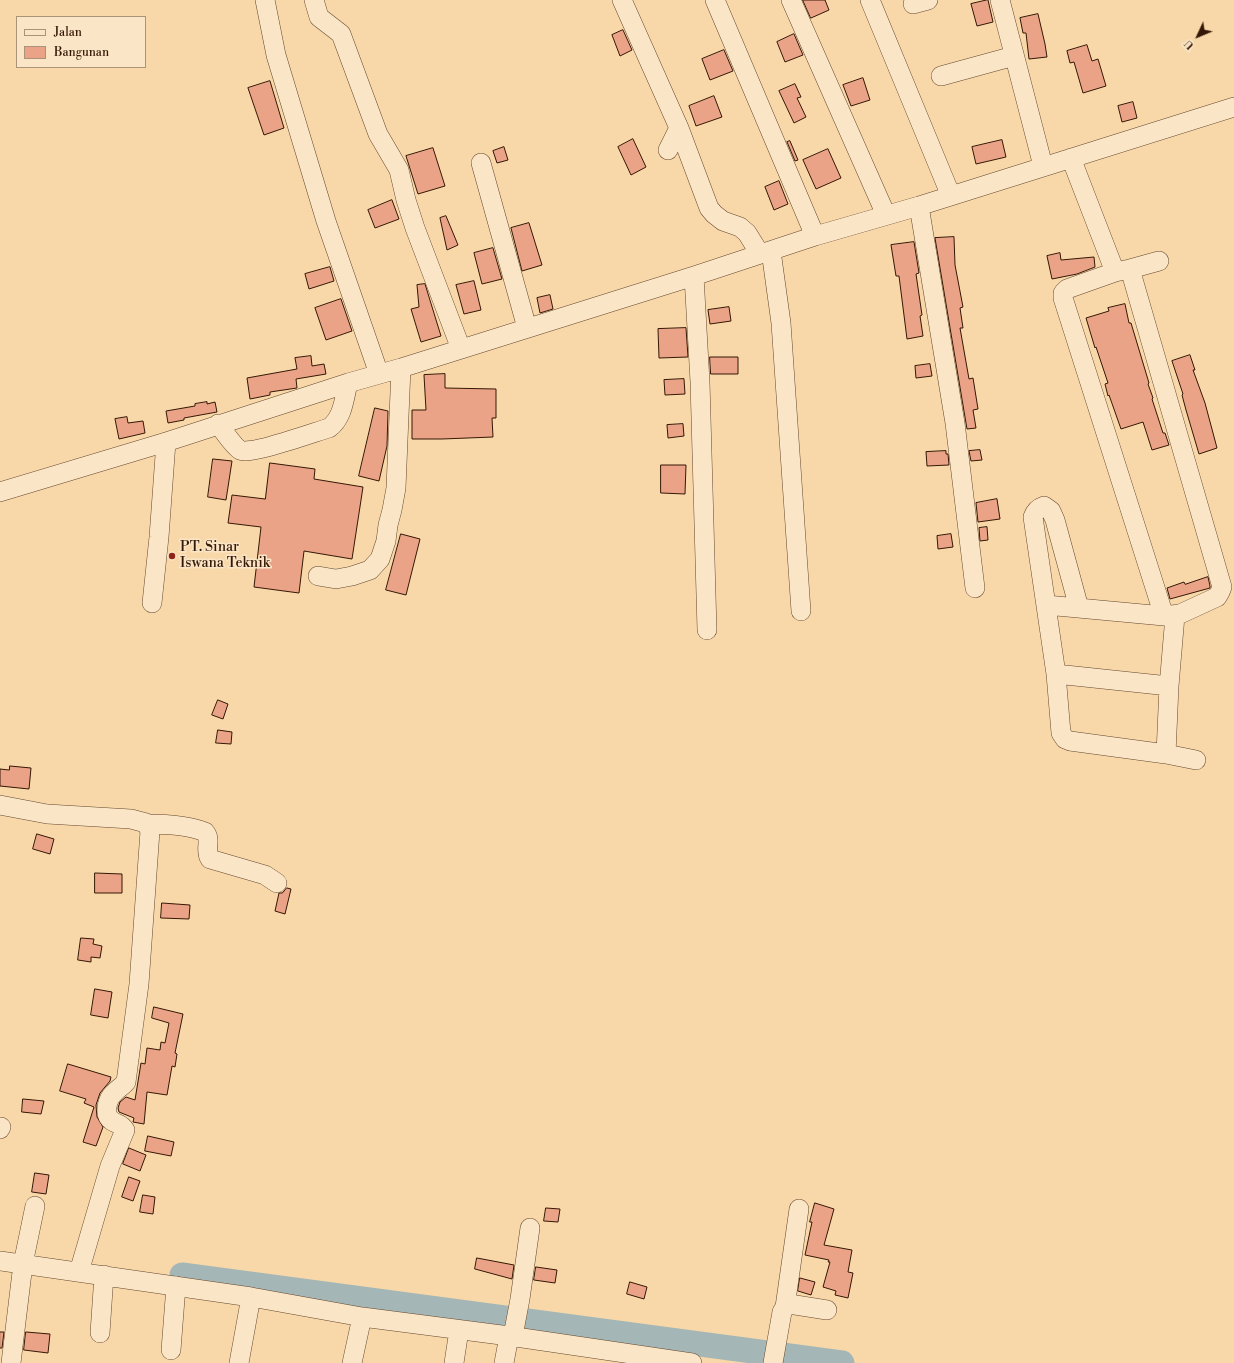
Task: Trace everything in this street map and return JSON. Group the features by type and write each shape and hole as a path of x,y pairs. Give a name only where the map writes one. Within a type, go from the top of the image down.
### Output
{"street":[{"path":"265,0 276,55 326,221 379,374"},
{"path":"314,0 319,17 341,34 378,134 399,170 406,200 415,228 461,349"},
{"path":"622,0 679,128 709,208 723,221 740,227 765,252 781,323 801,611"},
{"path":"715,0 815,236"},
{"path":"791,0 886,215"},
{"path":"870,0 951,196"},
{"path":"1000,0 1043,166"},
{"path":"941,76 1014,56"},
{"path":"0,492 166,442 348,383 401,368 694,276 815,236 920,206 1234,107"},
{"path":"668,150 679,128"},
{"path":"1046,605 1170,616 1217,597 1222,587 1123,270 1071,158"},
{"path":"481,163 527,328"},
{"path":"920,206 955,423 975,588"},
{"path":"1159,260 1123,270 1067,289 1063,298 1170,616 1166,754"},
{"path":"694,276 700,382 707,630"},
{"path":"318,576 336,579 352,576 370,570 380,559 386,541 396,488 401,368"},
{"path":"218,424 239,450 245,452 258,450 329,428 335,424 340,416 348,383"},
{"path":"152,603 159,537 166,442"},
{"path":"1079,608 1055,520 1048,507 1040,507 1035,512 1033,517 1056,674 1061,733 1065,739 1070,741 1166,754 1196,760"},
{"path":"1056,674 1169,686"},
{"path":"0,805 47,814 131,820 147,824 154,823 179,826 204,832 208,838 207,853 210,859 265,875 277,883"},
{"path":"79,1272 110,1166 125,1130 122,1126 107,1116 107,1112 110,1097 126,1082 129,1066 139,984 150,831 147,824"},
{"path":"10,1363 23,1264 35,1206"},
{"path":"774,1357 782,1312 785,1307 800,1209"},
{"path":"505,1359 520,1299 530,1228"},
{"path":"0,1260 251,1297 362,1317 459,1330 512,1335 589,1355 692,1363"},
{"path":"100,1333 104,1275"},
{"path":"171,1350 176,1286"},
{"path":"239,1363 251,1297"},
{"path":"785,1307 789,1304 827,1310"},
{"path":"352,1363 362,1317"},
{"path":"455,1358 459,1330"}],"building":[{"path":"803,0 825,0 829,10 811,18"},
{"path":"988,0 993,22 977,26 971,4"},
{"path":"1038,14 1047,57 1029,59 1026,33 1023,33 1020,18"},
{"path":"623,30 632,50 620,56 612,35"},
{"path":"794,34 803,55 785,62 777,42"},
{"path":"1087,45 1092,61 1098,59 1106,86 1083,93 1074,62 1070,63 1067,51"},
{"path":"724,50 733,71 710,80 702,59"},
{"path":"863,78 870,100 851,106 843,85"},
{"path":"270,81 284,128 264,135 248,88"},
{"path":"795,84 801,97 797,98 806,117 794,123 779,91"},
{"path":"714,96 722,117 696,126 689,106"},
{"path":"1133,102 1137,118 1122,122 1118,106"},
{"path":"633,139 646,167 631,175 618,147"},
{"path":"1002,140 1006,157 976,164 972,147"},
{"path":"790,141 798,160 795,161 787,142"},
{"path":"504,147 508,160 497,163 493,151"},
{"path":"433,148 445,186 418,194 406,156"},
{"path":"828,149 841,178 816,189 803,160"},
{"path":"779,181 788,204 774,210 765,187"},
{"path":"392,200 399,219 375,228 368,210"},
{"path":"446,216 458,245 447,250 440,218"},
{"path":"529,223 542,265 522,271 511,228"},
{"path":"954,237 955,265 963,307 960,308 963,328 960,328 969,379 973,378 978,409 973,410 976,428 967,429 935,238"},
{"path":"914,242 919,273 916,274 922,315 920,316 923,336 907,339 899,276 896,276 891,245"},
{"path":"493,248 502,279 482,284 474,253"},
{"path":"1060,253 1061,260 1094,257 1095,267 1077,274 1052,279 1047,256"},
{"path":"330,267 334,281 309,289 305,274"},
{"path":"474,281 481,310 464,314 456,285"},
{"path":"425,284 441,336 421,342 411,309 419,307 417,285"},
{"path":"550,295 553,309 540,313 537,298"},
{"path":"341,299 352,331 326,340 315,308"},
{"path":"1125,304 1129,323 1131,323 1149,383 1152,399 1163,433 1165,433 1169,445 1152,450 1143,422 1121,429 1109,395 1108,396 1105,384 1108,383 1086,318 1109,311 1108,308"},
{"path":"729,307 731,321 710,324 708,310"},
{"path":"686,328 688,357 659,358 658,329"},
{"path":"1190,355 1195,370 1193,370 1205,403 1217,448 1199,454 1182,395 1183,394 1172,361"},
{"path":"311,356 312,366 324,364 326,374 296,379 297,388 270,392 270,395 250,399 247,378 297,369 295,358"},
{"path":"710,357 738,357 738,374 711,374"},
{"path":"930,364 932,376 916,378 915,366"},
{"path":"445,374 445,388 496,389 496,418 492,418 493,437 412,439 412,410 426,410 424,375"},
{"path":"684,379 685,394 665,395 664,380"},
{"path":"207,402 207,404 215,402 217,412 184,418 184,420 168,423 166,411 195,406 195,404"},
{"path":"375,408 388,411 387,446 379,481 359,476"},
{"path":"127,417 128,423 143,421 145,433 119,439 115,419"},
{"path":"683,424 684,436 668,438 667,425"},
{"path":"980,450 982,460 971,461 969,451"},
{"path":"946,451 946,454 948,454 949,465 927,466 926,452"},
{"path":"213,459 232,461 226,500 208,497"},
{"path":"270,463 315,469 314,479 363,487 352,559 304,551 299,593 254,587 261,527 228,523 232,495 265,499"},
{"path":"661,465 686,465 685,494 661,493"},
{"path":"997,499 1000,519 978,522 976,503"},
{"path":"987,527 988,540 980,541 979,528"},
{"path":"401,534 420,539 406,595 386,590"},
{"path":"951,534 953,547 938,549 937,536"},
{"path":"1208,577 1210,588 1170,599 1167,588 1184,582 1185,584"},
{"path":"218,700 228,704 223,719 212,715"},
{"path":"218,730 232,732 231,744 216,743"},
{"path":"10,766 31,768 29,789 0,786 0,769 9,770"},
{"path":"37,834 54,839 50,854 33,849"},
{"path":"95,873 122,874 122,893 95,893"},
{"path":"287,888 291,889 285,914 275,911 279,893 282,893"},
{"path":"162,903 190,905 189,919 161,918"},
{"path":"81,938 94,939 93,944 102,946 100,958 91,957 91,962 78,960"},
{"path":"95,989 112,992 108,1018 91,1015"},
{"path":"154,1007 183,1014 175,1053 177,1054 175,1067 172,1066 167,1095 147,1092 144,1124 133,1122 134,1118 119,1112 118,1108 120,1102 126,1097 135,1100 141,1063 145,1064 147,1048 160,1050 161,1042 165,1043 169,1023 152,1018"},
{"path":"68,1064 111,1077 110,1081 100,1093 96,1105 97,1117 103,1127 96,1146 83,1142 94,1107 84,1103 86,1099 60,1091"},
{"path":"23,1099 44,1101 41,1114 22,1112"},
{"path":"148,1136 174,1142 171,1156 145,1151"},
{"path":"129,1148 146,1155 140,1171 123,1164"},
{"path":"35,1173 49,1175 46,1194 32,1192"},
{"path":"129,1177 140,1181 133,1201 122,1197"},
{"path":"143,1195 155,1197 153,1214 140,1212"},
{"path":"815,1203 834,1209 824,1245 852,1250 848,1272 853,1273 848,1298 835,1295 836,1291 823,1287 830,1262 828,1262 829,1260 805,1255 812,1222 810,1222"},
{"path":"546,1208 560,1209 558,1222 544,1221"},
{"path":"477,1258 514,1265 512,1279 475,1269"},
{"path":"536,1267 557,1270 555,1283 534,1280"},
{"path":"800,1278 815,1282 811,1295 798,1291"},
{"path":"630,1282 647,1287 644,1299 627,1294"},
{"path":"0,1332 4,1332 2,1348 0,1348"},
{"path":"26,1332 50,1334 48,1353 24,1350"}],"waterway":[{"path":"182,1275 842,1363"}],"place":[{"name":"PT. Sinar Iswana Teknik","path":"172,556"}]}
